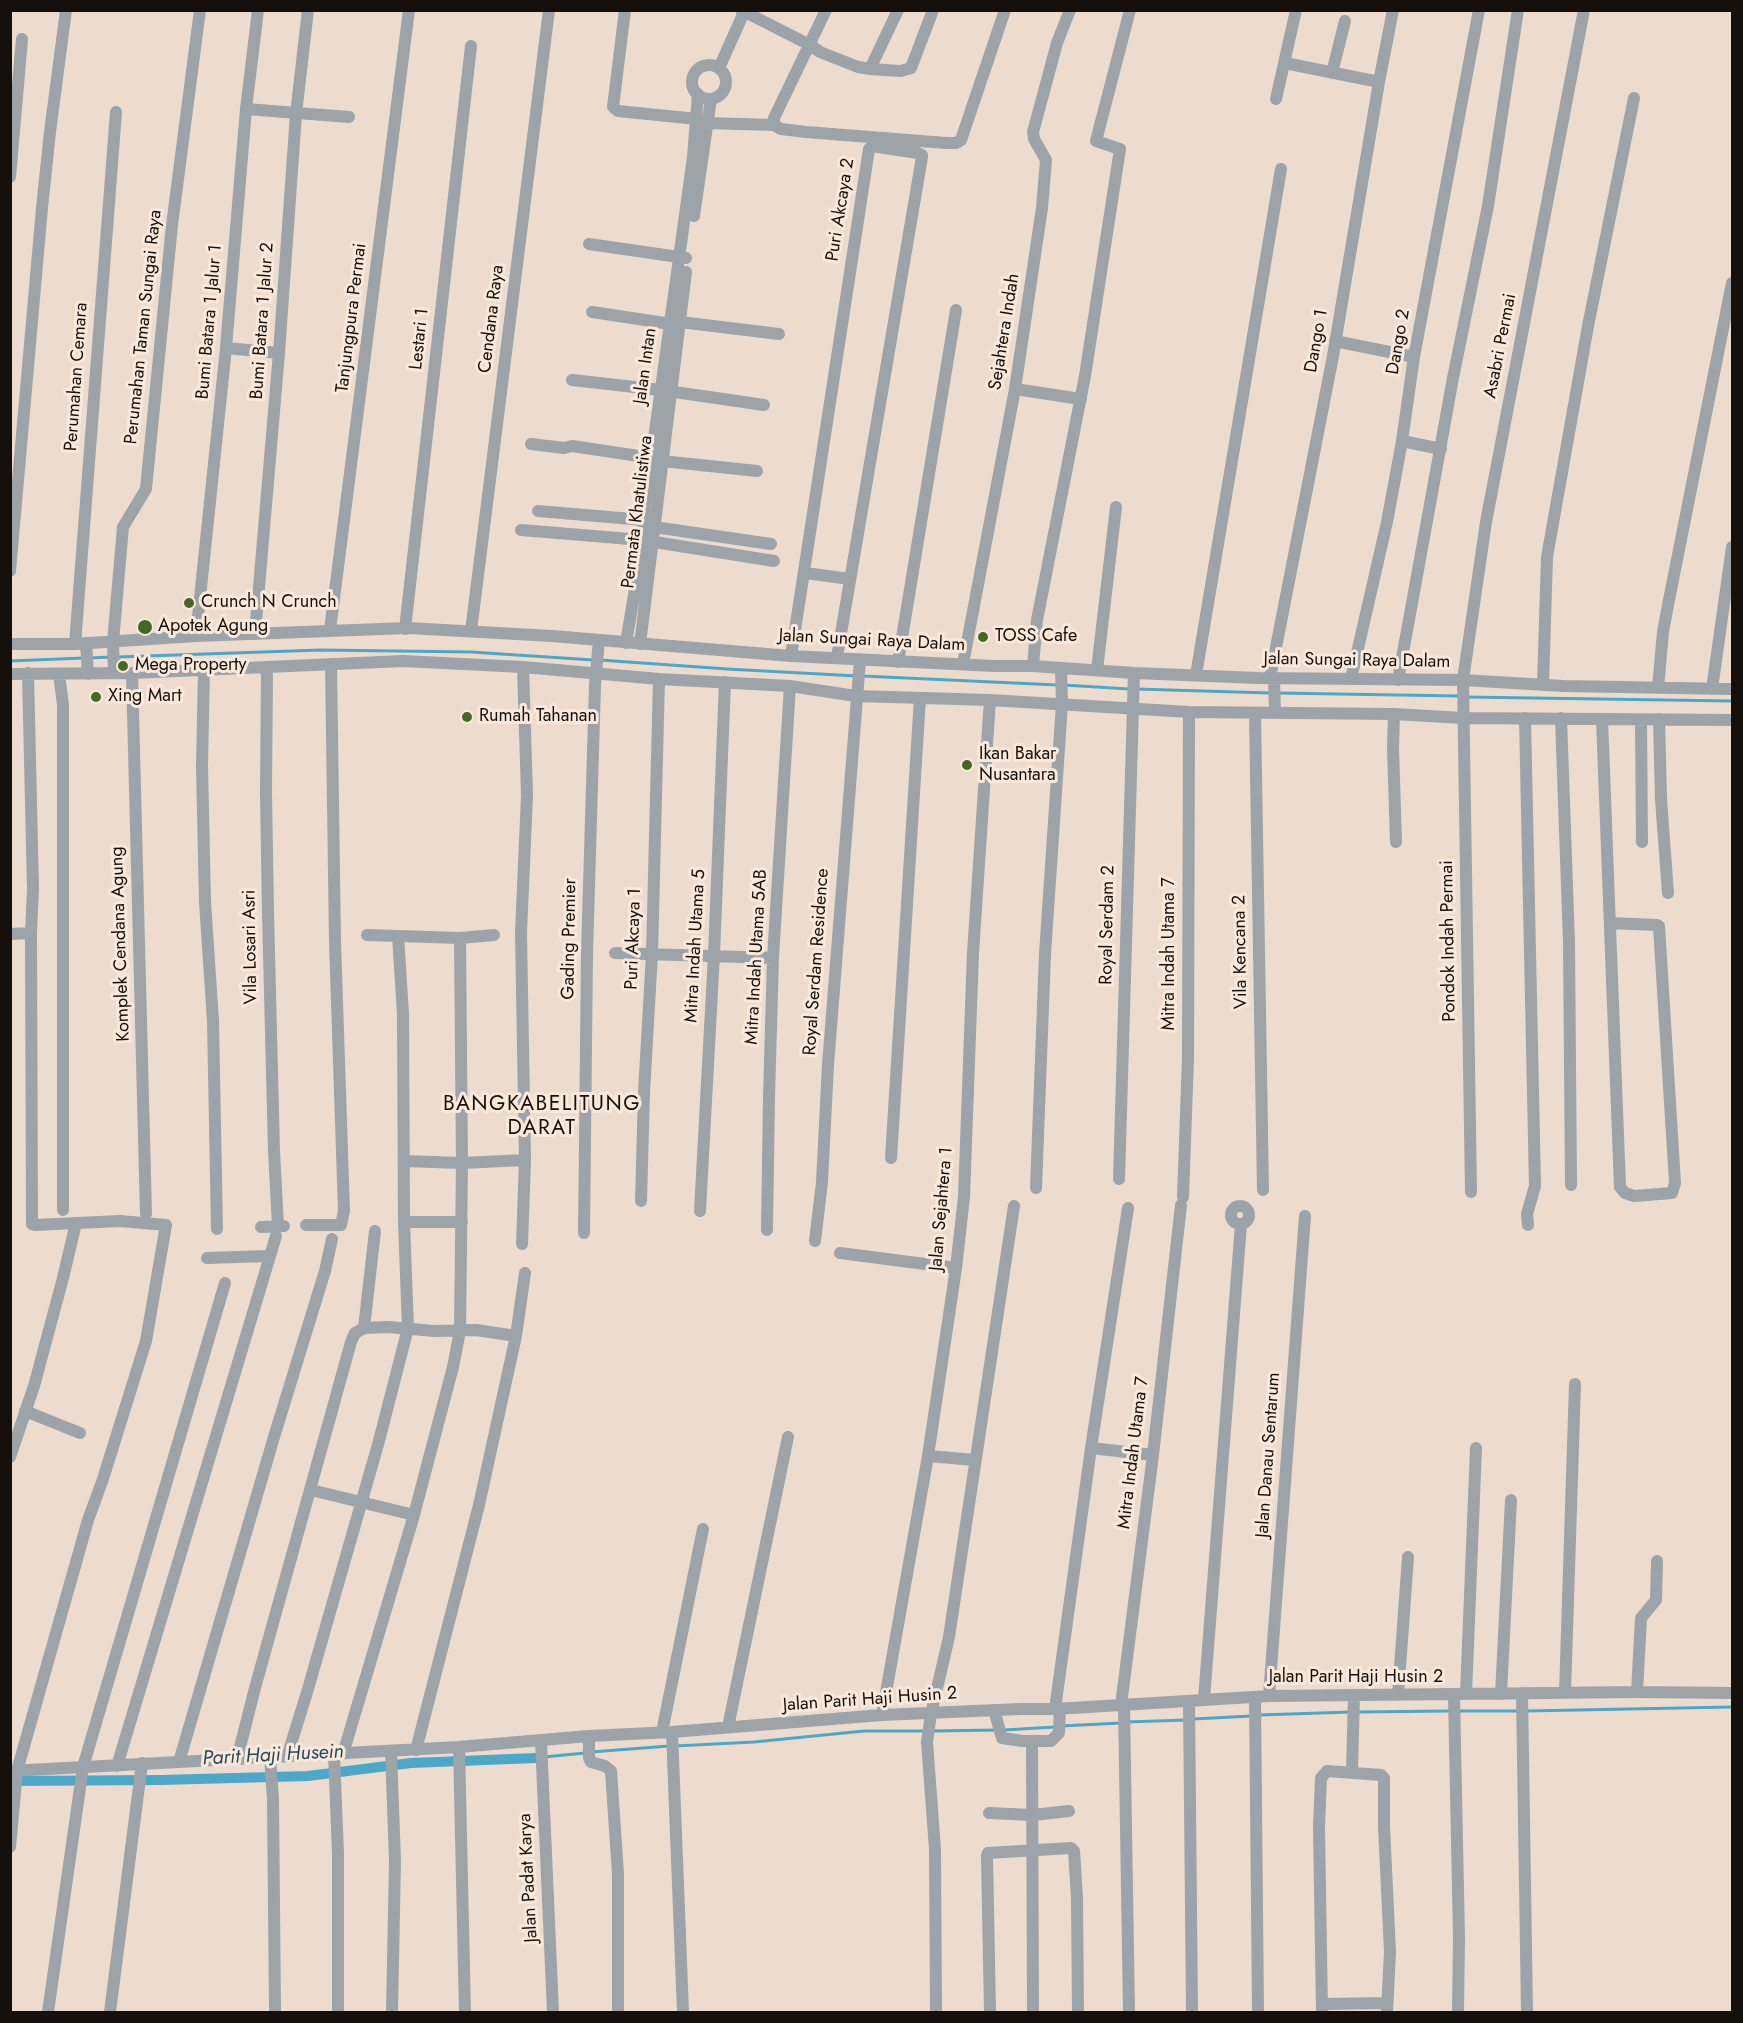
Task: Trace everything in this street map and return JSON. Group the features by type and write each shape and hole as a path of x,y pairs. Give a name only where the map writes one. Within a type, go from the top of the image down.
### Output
{"street":[{"path":"10,571 42,208 66,10"},
{"name":"Perumahan Taman Sungai Raya","path":"114,668 113,644 123,527 146,489 182,136 200,10"},
{"name":"Bumi Batara 1 Jalur 1","path":"196,636 226,348 246,109 258,10"},
{"name":"Bumi Batara 1 Jalur 2","path":"255,634 279,353 296,114 308,10"},
{"name":"Tanjungpura Permai","path":"330,630 409,10"},
{"name":"Cendana Raya","path":"471,631 549,10"},
{"path":"625,10 613,107 618,111 702,121 774,125 781,129 806,132 956,143 961,140 1005,10"},
{"path":"774,125 774,118 826,10"},
{"path":"870,69 898,10"},
{"path":"716,67 742,11 820,52 858,67 901,71 911,68 933,10"},
{"name":"Sejahtera Indah","path":"963,664 1015,389 1042,208 1047,167 1046,160 1032,132 1057,43 1070,10"},
{"path":"1033,666 1037,620 1081,399 1120,148 1096,141 1130,10"},
{"path":"1276,99 1296,10"},
{"name":"Dango 1","path":"1275,708 1273,680 1335,341 1379,82 1394,10"},
{"name":"Dango 2","path":"1351,679 1387,522 1414,357 1479,10"},
{"path":"1398,680 1488,206 1518,10"},
{"name":"Asabri Permai","path":"1463,685 1486,522 1584,10"},
{"path":"1332,73 1345,21"},
{"path":"10,177 22,39"},
{"name":"Lestari 1","path":"405,628 470,50"},
{"path":"1285,63 1379,82"},
{"path":"698,94 711,99 721,94 726,85 725,75 716,67 701,67 694,76 693,87 698,94 702,121"},
{"path":"1543,685 1547,557 1588,326 1634,98"},
{"name":"Permata Khatulistiwa","path":"640,644 647,524 667,391 702,121 711,99"},
{"path":"246,109 349,117"},
{"name":"Perumahan Cemara","path":"87,669 82,645 116,112"},
{"name":"Puri Akcaya 2","path":"791,656 867,159 872,146 922,155 837,657"},
{"path":"1196,675 1281,170"},
{"path":"589,244 683,257"},
{"path":"1658,688 1668,605 1732,283"},
{"path":"898,662 956,310"},
{"path":"592,312 779,334"},
{"path":"1335,341 1414,357"},
{"path":"226,348 279,353"},
{"path":"572,380 764,405"},
{"path":"1015,389 1081,399"},
{"path":"1402,441 1441,449"},
{"path":"531,444 564,448 572,446 757,471"},
{"path":"1097,670 1116,507"},
{"path":"538,511 647,524 771,544"},
{"path":"521,530 647,540 774,561"},
{"path":"626,643 647,540"},
{"path":"1712,689 1732,547"},
{"path":"805,573 850,579"},
{"name":"Jalan Sungai Raya Dalam","path":"10,644 113,644 196,636 405,628 471,631 599,644 626,643 791,656 837,657 860,663 898,662 1033,666 1061,671 1097,670 1133,677 1196,675 1273,680 1398,680 1463,685 1732,689"},
{"name":"Gading Premier","path":"584,1233 587,953 596,672 599,644"},
{"path":"10,674 59,674 87,669 114,668 132,673 393,661 596,672 659,679 790,686 920,698 1189,712 1255,714 1275,708 1394,714 1463,713 1526,718 1732,720"},
{"name":"Royal Serdam Residence","path":"814,1241 822,1182 828,1065 860,663"},
{"path":"306,1225 341,1225 344,1211 335,942 331,664"},
{"name":"Vila Losari Asri","path":"267,667 268,913 274,1151 280,1230"},
{"path":"522,1244 525,1160 521,933 527,795 523,667"},
{"path":"204,669 202,766 205,903 213,1021 217,1229"},
{"path":"1036,1188 1045,954 1062,704 1061,671"},
{"path":"10,1847 15,1777 88,1520 146,1341 166,1226 120,1221 32,1224 31,933 33,889 28,673"},
{"name":"Komplek Cendana Agung","path":"132,673 146,1214"},
{"path":"59,674 63,705 63,1210"},
{"name":"Royal Serdam 2","path":"1119,1179 1133,677"},
{"name":"Puri Akcaya 1","path":"641,1202 644,1092 652,954 659,679"},
{"name":"Mitra Indah Utama 5","path":"700,1211 714,955 725,682"},
{"name":"Pondok Indah Permai","path":"1463,685 1471,1192"},
{"name":"Mitra Indah Utama 5AB","path":"767,1230 773,958 790,686"},
{"path":"891,1158 920,698"},
{"name":"Jalan Sejahtera 1","path":"882,1716 928,1456 956,1268 964,1197 973,953 990,700"},
{"name":"Mitra Indah Utama 7","path":"1129,2013 1123,1714 1182,1201 1188,1058 1189,712"},
{"name":"Vila Kencana 2","path":"1255,714 1263,1190"},
{"path":"1394,714 1396,842"},
{"path":"1526,718 1535,1186 1527,1214 1527,1225"},
{"path":"1561,718 1569,942 1571,1185"},
{"path":"1602,719 1610,923 1622,1190 1634,1196 1672,1193 1675,1183 1660,929 1657,925 1610,923"},
{"path":"1659,719 1661,800 1668,892"},
{"path":"1641,720 1642,842"},
{"path":"10,934 31,933"},
{"path":"367,935 460,938 494,935"},
{"path":"287,1756 379,1442 408,1328 404,1222 403,1014 398,936"},
{"path":"338,2013 335,1775 339,1754 414,1515 453,1367 460,1331 462,1163 460,938"},
{"path":"615,953 773,958"},
{"path":"404,1161 462,1163 525,1160"},
{"path":"936,2013 935,1849 927,1742 949,1637 1014,1206"},
{"path":"994,1710 1002,1738 1051,1742 1059,1733 1058,1713 1091,1448 1128,1208"},
{"name":"Jalan Danau Sentarum","path":"1269,1696 1305,1216"},
{"path":"404,1222 462,1222"},
{"path":"10,1456 63,1278 76,1223"},
{"path":"1204,1699 1241,1224"},
{"path":"117,1766 269,1256 280,1230 261,1227"},
{"path":"364,1328 375,1231"},
{"path":"179,1762 325,1271 332,1239"},
{"path":"840,1253 956,1268"},
{"path":"207,1258 269,1256"},
{"path":"416,1750 479,1505 516,1336 525,1273"},
{"path":"48,2013 81,1777 225,1283"},
{"path":"237,1759 355,1333 364,1328 388,1327 476,1330 516,1336"},
{"path":"1565,1693 1575,1384"},
{"path":"25,1410 80,1433"},
{"path":"728,1727 788,1437"},
{"path":"1091,1448 1153,1455"},
{"path":"1458,2013 1456,1703 1476,1448"},
{"path":"928,1456 975,1460"},
{"path":"311,1490 414,1515"},
{"path":"1501,1694 1511,1500"},
{"path":"683,2013 673,1754 669,1735 703,1529"},
{"path":"1398,1695 1408,1557"},
{"path":"1637,1692 1641,1618 1656,1600 1657,1561"},
{"name":"Jalan Parit Haji Husin 2","path":"15,1777 81,1777 117,1766 141,1774 179,1762 287,1756 339,1754 391,1757 416,1750 541,1746 589,1739 669,1735 728,1727 882,1716 930,1720 994,1710 1123,1714 1190,1710 1204,1699 1269,1696 1354,1698 1398,1695 1456,1703 1501,1694 1522,1705 1565,1693 1732,1693"},
{"path":"1255,1697 1258,2013"},
{"path":"1352,1772 1354,1698"},
{"path":"1522,1705 1527,2013"},
{"path":"1190,1710 1192,2013"},
{"path":"589,1739 591,1762 605,1766 611,1771 618,1874 618,2013"},
{"path":"1032,1741 1033,2013"},
{"name":"Jalan Padat Karya","path":"541,1746 553,2013"},
{"path":"459,1748 465,2013"},
{"path":"270,1757 275,2013"},
{"path":"391,1757 395,1861 392,2013"},
{"path":"1327,1771 1352,1772 1382,1775 1384,1778 1390,1952 1387,2008 1322,2008 1319,1827 1321,1778 1327,1771"},
{"path":"110,2013 141,1774"},
{"path":"988,1813 1033,1815 1069,1811"},
{"path":"990,2013 987,1856 990,1853 1071,1848 1074,1851 1077,1898 1078,2013"}],"waterway":[{"path":"117,657 321,650 471,652 593,660"},
{"path":"90,658 111,657"},
{"path":"10,661 84,658"},
{"path":"600,660 857,676"},
{"path":"863,676 1057,685"},
{"path":"1064,685 1129,689"},
{"path":"1136,689 1270,693"},
{"path":"1277,693 1459,696"},
{"path":"1466,697 1732,701"},
{"path":"1526,1711 1732,1707"},
{"path":"1358,1712 1450,1711"},
{"path":"1457,1711 1519,1711"},
{"path":"1259,1715 1351,1712"},
{"path":"1193,1719 1252,1716"},
{"path":"1127,1722 1186,1720"},
{"path":"1061,1726 1121,1723"},
{"path":"1004,1730 1055,1727"},
{"path":"932,1731 998,1730"},
{"path":"675,1746 754,1742 864,1731 926,1731"},
{"path":"591,1752 669,1746"},
{"path":"544,1757 585,1753"},
{"name":"Parit Haji Husein","path":"10,1781 308,1776 411,1763 536,1758"}],"place":[{"name":"Crunch N Crunch","path":"189,603"},
{"name":"Apotek Agung","path":"145,627"},
{"name":"TOSS Cafe","path":"983,637"},
{"name":"Mega Property","path":"123,666"},
{"name":"Xing Mart","path":"96,697"},
{"name":"Rumah Tahanan","path":"467,717"},
{"name":"Ikan Bakar Nusantara","path":"967,765"}],"district":[{"name":"BANGKABELITUNG DARAT","path":"542,1117"}]}
